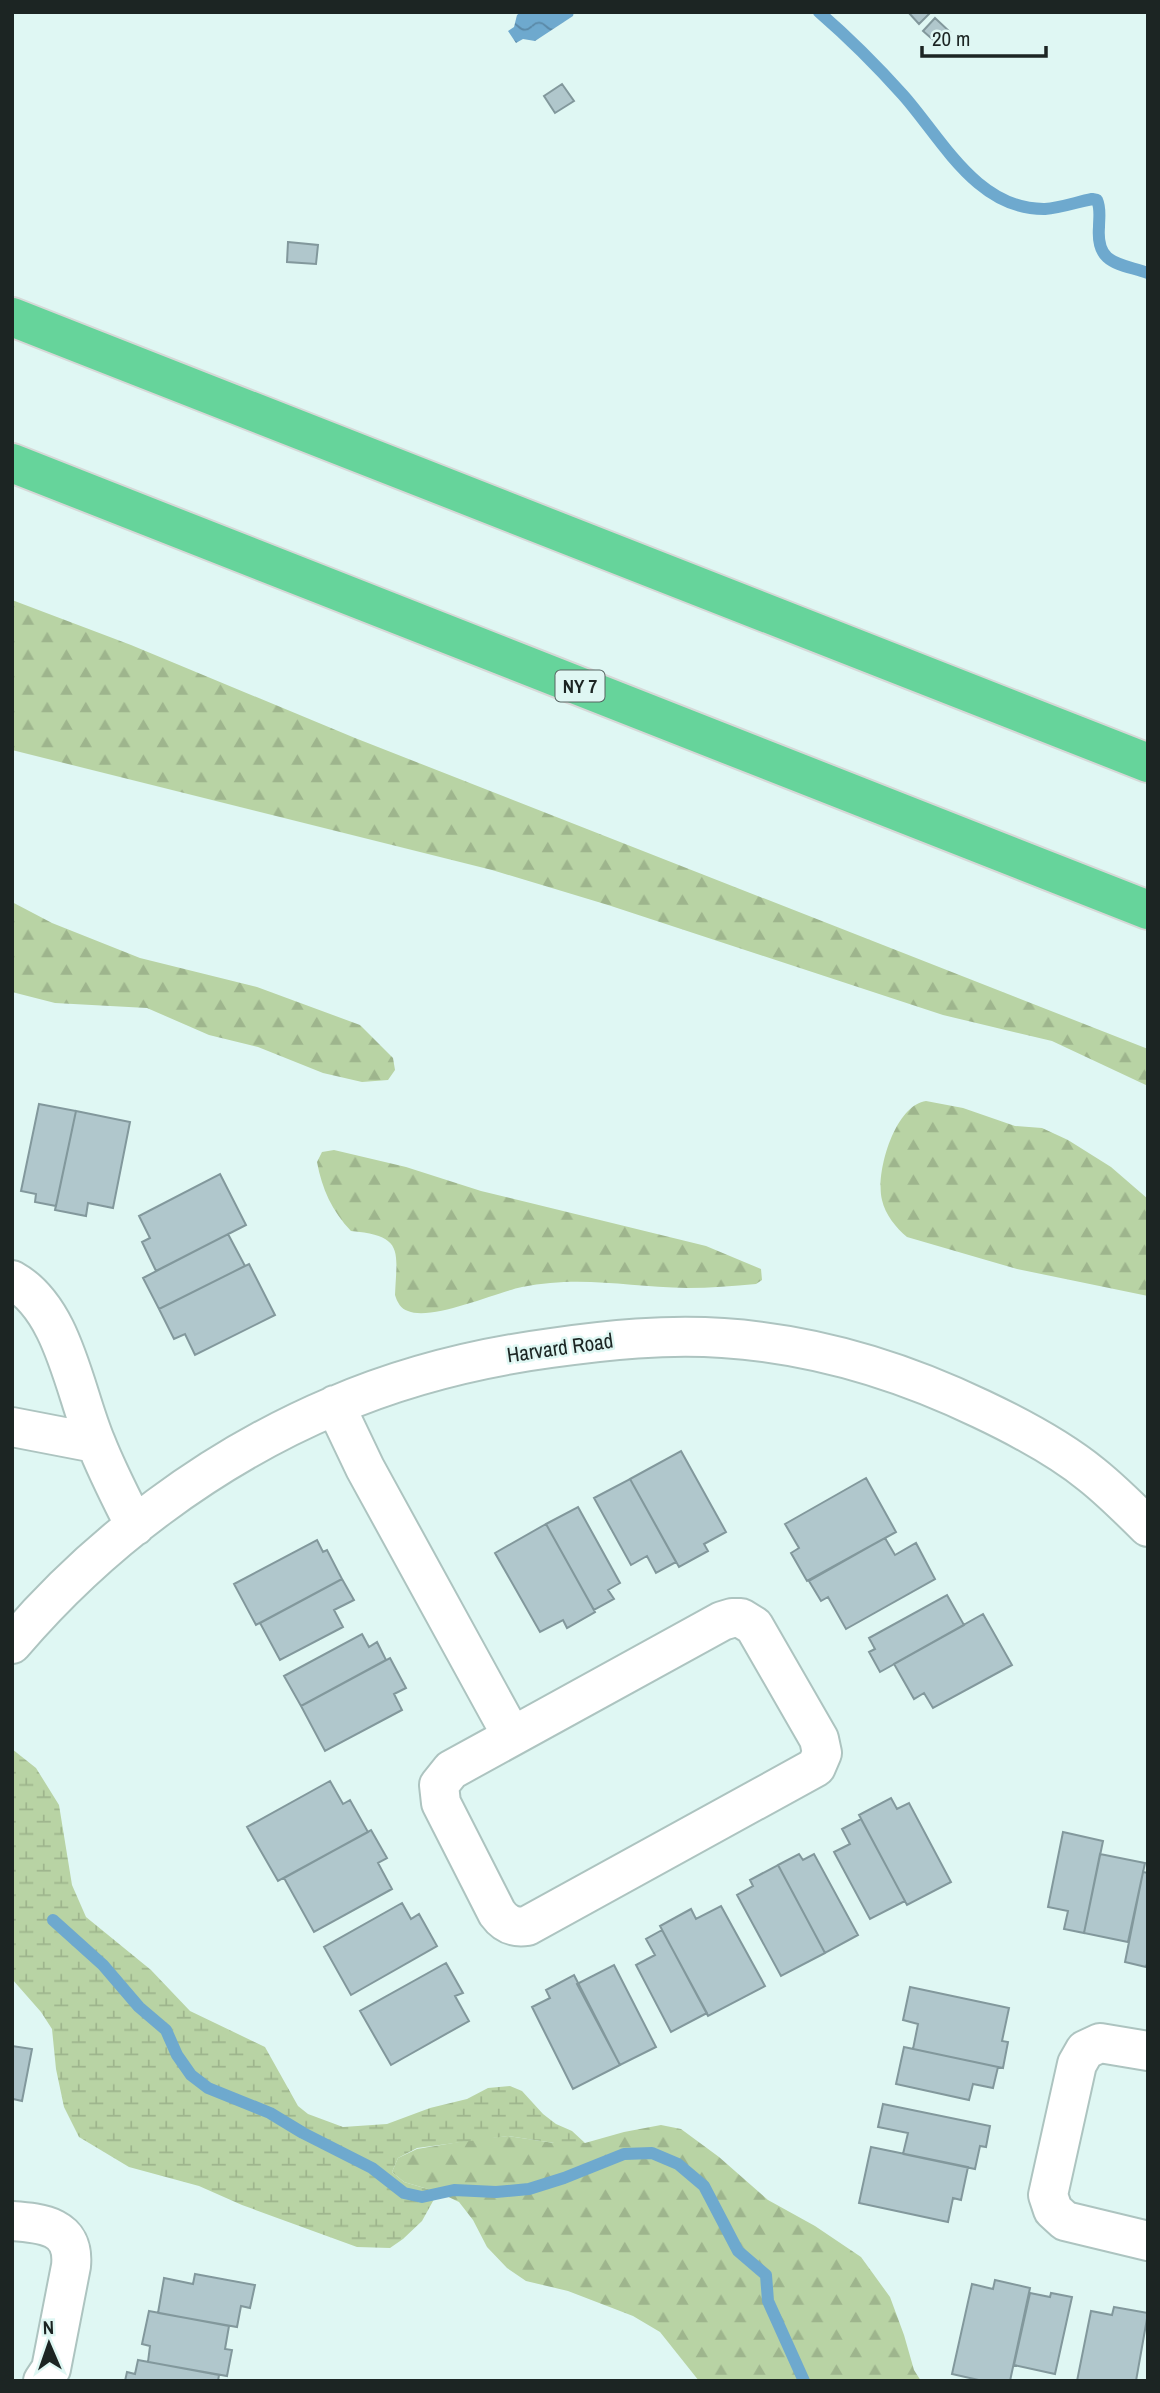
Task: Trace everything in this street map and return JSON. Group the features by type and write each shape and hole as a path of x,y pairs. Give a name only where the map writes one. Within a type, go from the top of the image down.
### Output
{"highway":[{"path":"12,317 1148,763"},
{"name":"NY 7","path":"12,463 1148,910"}],"street":[{"path":"12,1280 26,1288 48,1315 95,1443 135,1525"},
{"name":"Harvard Road","path":"12,1644 88,1565 135,1525 269,1437 335,1405 445,1367 520,1352 587,1343 653,1337 723,1338 792,1346 907,1376 1014,1425 1090,1473 1148,1527"},
{"path":"335,1405 365,1468 512,1736"},
{"path":"12,1427 95,1443"},
{"path":"736,1618 746,1620 756,1630 818,1739 822,1753 816,1767 809,1773 532,1923 517,1927 503,1921 497,1913 441,1803 439,1790 441,1780 447,1773 512,1736 722,1621 736,1618"},
{"path":"1148,2051 1100,2043 1082,2054 1074,2077 1048,2195 1053,2210 1065,2221 1148,2241"},
{"path":"12,2221 49,2225 65,2239 71,2252 71,2266 53,2364 43,2381"}],"green space":[{"path":"12,600 131,645 355,738 1148,1049 1148,1086 1052,1041 943,1015 608,905 492,870 12,750"},
{"path":"12,902 52,923 140,958 257,987 360,1025 393,1058 395,1070 388,1080 362,1082 323,1073 258,1047 209,1035 147,1008 55,1003 12,992"},
{"path":"926,1101 963,1108 1015,1126 1042,1128 1068,1140 1111,1167 1148,1199 1148,1296 1017,1269 907,1237 883,1205 882,1174 890,1142 897,1127 915,1105"},
{"path":"334,1150 406,1167 481,1191 706,1246 761,1269 762,1280 756,1284 696,1288 565,1282 522,1287 432,1312 408,1311 403,1309 395,1295 394,1248 381,1237 351,1231 338,1216 329,1199 317,1162 322,1152"},
{"path":"12,1749 36,1768 59,1805 72,1885 86,1917 151,1970 190,2011 265,2047 298,2106 308,2114 343,2127 387,2124 430,2108 467,2099 488,2088 510,2086 522,2091 543,2114 572,2131 585,2143 554,2143 508,2136 417,2148 398,2158 392,2172 404,2182 438,2192 422,2221 390,2248 357,2247 242,2205 199,2186 129,2167 79,2137 64,2107 56,2069 52,2029 12,1979"},
{"path":"661,2125 681,2129 719,2157 768,2200 815,2226 861,2257 890,2297 914,2370 921,2381 699,2381 660,2332 633,2316 568,2291 526,2281 507,2268 487,2247 473,2220 459,2202 438,2192 404,2182 392,2172 398,2158 417,2149 508,2136 554,2143 585,2143"}],"water":[{"path":"521,12 574,12 573,16 535,41 523,39 516,43 508,31 514,27 517,15"}],"building":[{"path":"908,12 931,12 919,24"},
{"path":"935,18 950,32 939,45 923,31"},
{"path":"562,84 574,101 555,113 544,96"},
{"path":"288,242 318,245 316,264 287,262"},
{"path":"39,1104 76,1111 56,1206 35,1202 36,1194 21,1191"},
{"path":"76,1111 130,1122 113,1208 88,1203 86,1216 55,1210"},
{"path":"220,1174 246,1225 156,1271 142,1242 150,1238 139,1216"},
{"path":"228,1234 245,1266 159,1309 143,1278"},
{"path":"249,1264 275,1315 195,1355 185,1334 174,1339 159,1309"},
{"path":"681,1451 726,1532 704,1544 708,1551 679,1567 630,1479"},
{"path":"866,1478 896,1532 807,1581 791,1553 799,1548 785,1524"},
{"path":"630,1479 676,1562 656,1573 647,1556 631,1565 594,1498"},
{"path":"578,1507 620,1583 608,1590 614,1599 594,1610 546,1524"},
{"path":"546,1524 595,1612 567,1628 563,1620 540,1632 495,1553"},
{"path":"885,1538 895,1555 916,1543 935,1579 846,1629 828,1597 821,1601 809,1581"},
{"path":"317,1540 323,1552 327,1550 342,1579 256,1625 234,1584"},
{"path":"342,1579 354,1600 334,1610 343,1627 280,1660 260,1623"},
{"path":"947,1595 964,1625 880,1672 869,1652 875,1649 869,1638"},
{"path":"983,1614 1012,1665 933,1708 924,1693 914,1699 894,1664"},
{"path":"362,1634 369,1647 377,1642 386,1660 301,1706 284,1676"},
{"path":"390,1658 406,1688 394,1694 402,1710 325,1751 301,1706"},
{"path":"330,1781 343,1804 350,1800 368,1832 278,1881 247,1827"},
{"path":"891,1798 897,1809 909,1803 951,1882 907,1905 859,1815"},
{"path":"861,1819 905,1901 870,1919 834,1852 850,1844 842,1829"},
{"path":"371,1830 387,1858 378,1863 392,1889 314,1932 284,1878"},
{"path":"1063,1832 1103,1841 1084,1933 1064,1929 1068,1911 1048,1907"},
{"path":"799,1854 803,1860 814,1854 858,1935 825,1953 778,1865"},
{"path":"1100,1854 1145,1863 1128,1942 1084,1933"},
{"path":"778,1865 825,1953 781,1976 737,1895 753,1886 750,1880"},
{"path":"1143,1872 1148,1873 1146,1967 1125,1962"},
{"path":"402,1903 411,1919 419,1914 437,1946 351,1995 324,1947"},
{"path":"721,1906 765,1986 708,2016 660,1926 691,1909 696,1919"},
{"path":"662,1930 707,2013 671,2032 636,1965 655,1955 646,1939"},
{"path":"446,1963 463,1993 455,1996 469,2021 391,2065 360,2011"},
{"path":"614,1965 656,2047 620,2065 577,1984"},
{"path":"574,1975 620,2065 573,2089 532,2007 550,1998 546,1990"},
{"path":"910,1987 1009,2008 1002,2041 1008,2042 1003,2068 913,2049 918,2024 903,2020"},
{"path":"12,2046 32,2049 22,2101 13,2099 12,2104"},
{"path":"904,2047 998,2067 993,2088 973,2084 969,2100 896,2084"},
{"path":"883,2104 990,2126 986,2147 980,2146 975,2169 903,2154 908,2133 878,2127"},
{"path":"871,2147 968,2167 961,2200 953,2198 948,2222 859,2203"},
{"path":"195,2274 255,2285 250,2308 241,2306 237,2327 158,2313 164,2278 193,2284"},
{"path":"995,2280 1030,2288 1010,2381 983,2381 952,2374 972,2284 993,2289"},
{"path":"1030,2293 1072,2297 1055,2374 1014,2365"},
{"path":"1114,2307 1148,2313 1136,2381 1077,2381 1091,2311 1112,2315"},
{"path":"149,2311 229,2326 225,2349 232,2350 227,2376 148,2362 150,2346 142,2344"},
{"path":"138,2360 219,2375 218,2381 125,2381 127,2372 135,2374"}],"waterway":[{"path":"819,12 893,84 947,151 980,185 1000,198 1021,206 1045,209 1097,200 1101,249 1106,256 1119,264 1148,273"},
{"path":"53,1920 103,1965 139,2007 166,2030 177,2055 191,2075 208,2088 270,2113 372,2168 404,2193 422,2197 454,2190 496,2192 529,2189 624,2154 652,2153 678,2164 704,2186 738,2251 766,2275 768,2301 804,2381"}]}
